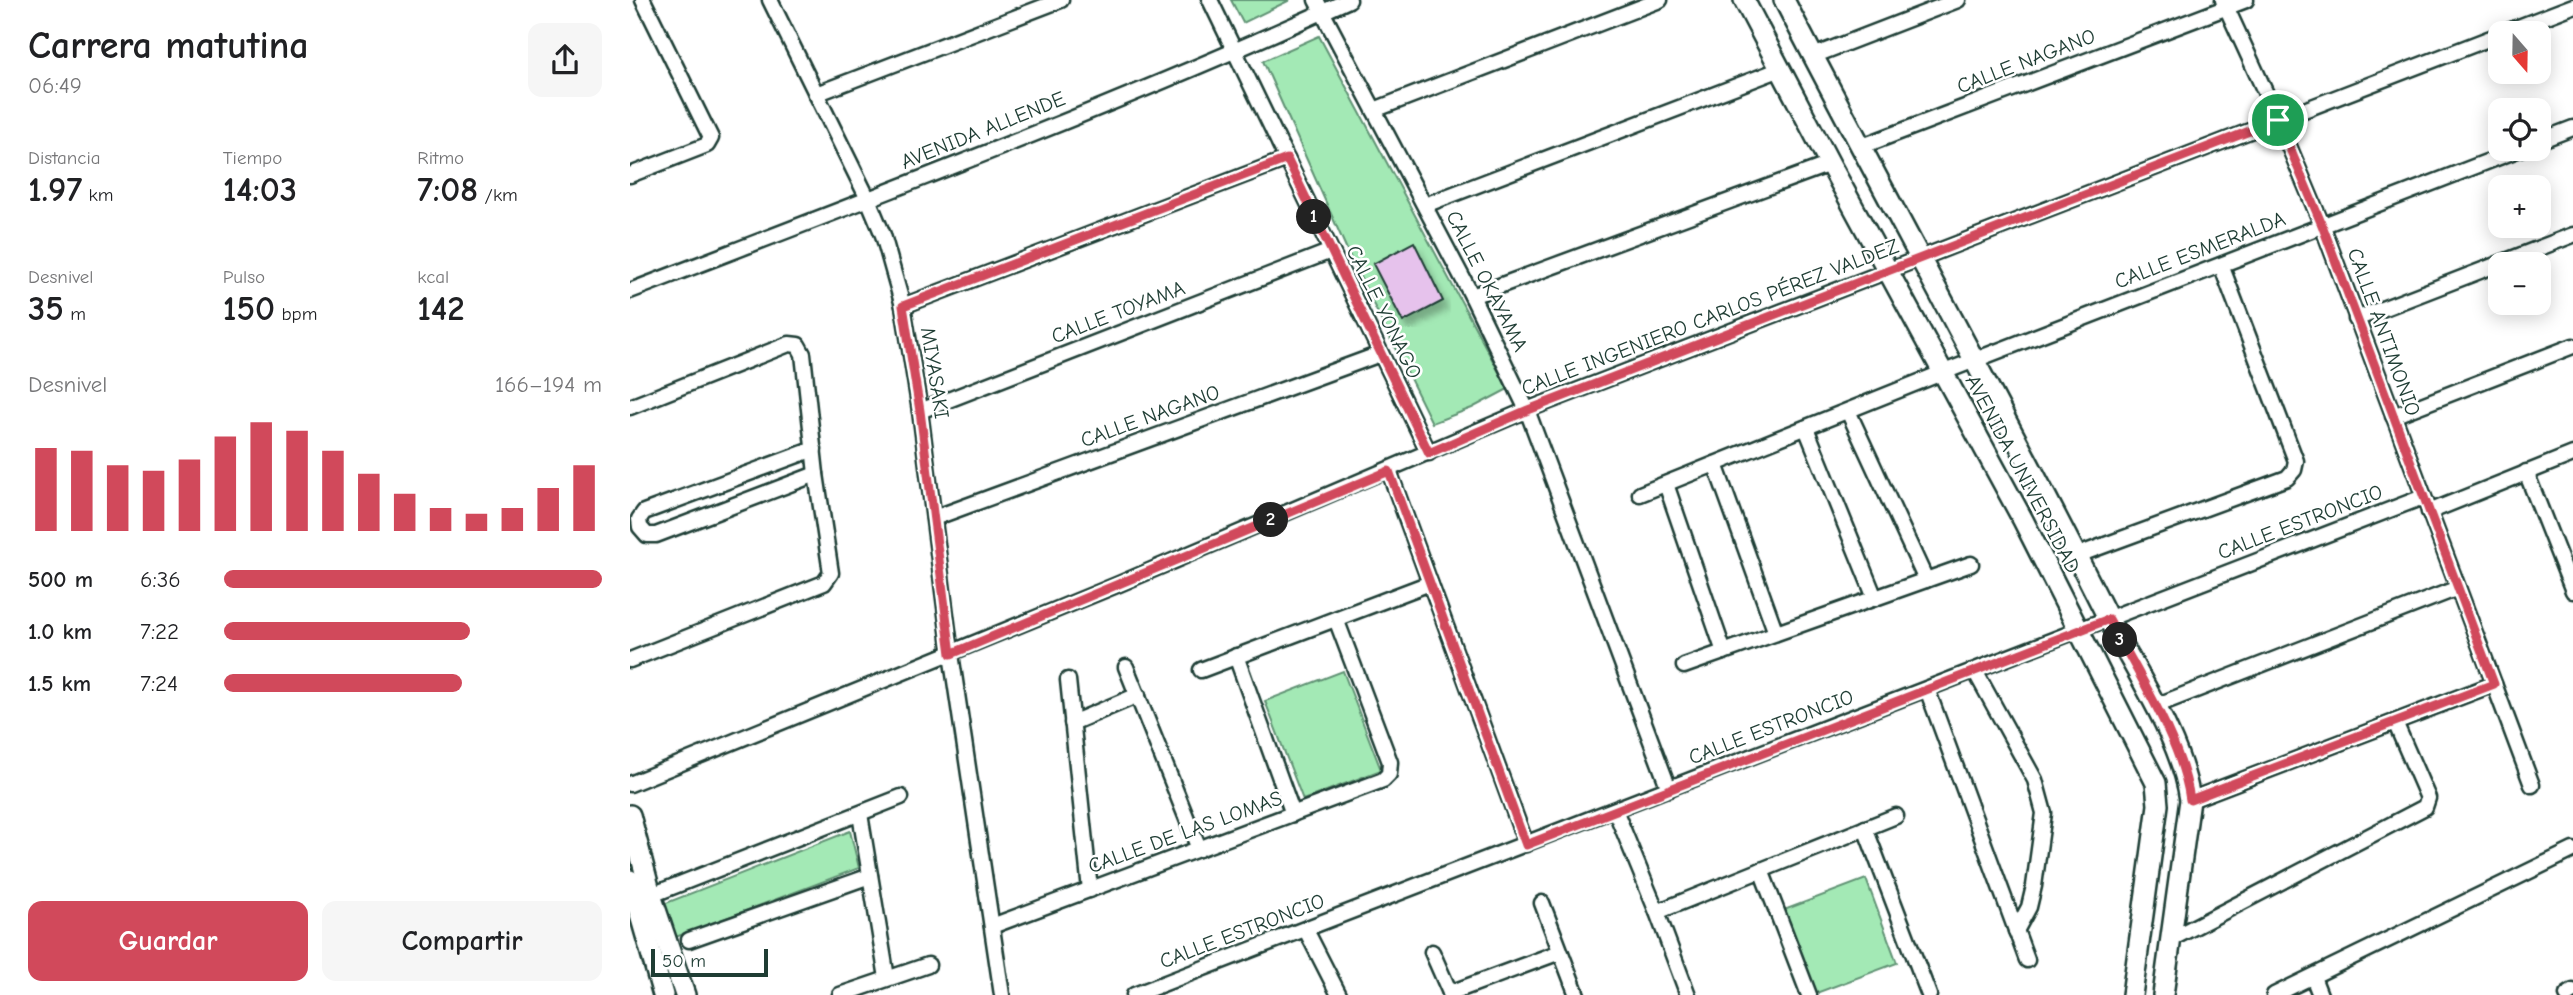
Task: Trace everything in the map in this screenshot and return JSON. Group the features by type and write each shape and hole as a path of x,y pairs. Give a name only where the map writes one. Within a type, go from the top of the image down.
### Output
{"main road":[{"name":"AVENIDA UNIVERSIDAD","path":"1744,0 1944,372 2156,783 2158,805 2132,995"},
{"name":"AVENIDA UNIVERSIDAD","path":"1784,0 2078,555 2155,706 2187,778 2190,800 2163,995"},
{"path":"630,815 639,900 663,995"},
{"path":"630,880 685,995"}],"street":[{"path":"630,175 707,145 711,138 643,0"},
{"name":"MIYASAKI","path":"770,0 869,199 894,269 903,306 1002,995"},
{"path":"816,94 1061,0"},
{"name":"CALLE YONAGO","path":"1210,0 1429,453"},
{"name":"AVENIDA ALLENDE","path":"630,291 869,199 1236,52 1319,6 1349,0"},
{"path":"1374,110 1660,0"},
{"path":"1813,56 1958,0"},
{"name":"CALLE NAGANO","path":"1860,147 2225,4 2246,0"},
{"name":"CALLE ANTIMONIO","path":"2225,4 2322,225 2532,785"},
{"name":"CALLE OKAYAMA","path":"1319,6 1425,205 1528,410 1669,789"},
{"name":"CALLE INGENIERO CARLOS PÉREZ VALDEZ","path":"2535,21 2573,6"},
{"name":"CALLE INGENIERO CARLOS PÉREZ VALDEZ","path":"630,784 951,654 1528,410 2488,39"},
{"path":"1425,205 1781,69"},
{"path":"2551,136 2573,128"},
{"path":"903,306 1287,159"},
{"name":"CALLE ESMERALDA","path":"1640,494 1974,360 2489,161"},
{"path":"1472,296 1830,164"},
{"path":"2356,319 2573,235"},
{"name":"CALLE TOYAMA","path":"920,411 1331,251"},
{"path":"2078,555 2287,478 2294,470 2296,461 2221,265"},
{"path":"630,407 789,344 798,345 803,354 816,474 831,573 824,583 630,660"},
{"path":"2393,416 2573,345"},
{"name":"CALLE NAGANO","path":"934,518 1380,354"},
{"path":"1848,411 1926,580"},
{"path":"1806,428 1875,598"},
{"path":"814,449 644,512 639,519 640,527 647,535 656,535 816,474"},
{"path":"2429,512 2573,454"},
{"path":"1715,464 1776,633"},
{"path":"1389,471 1526,845"},
{"path":"2526,472 2568,564 2573,591"},
{"path":"1666,484 1724,652"},
{"name":"CALLE ESTRONCIO","path":"1134,995 2423,497"},
{"path":"1684,666 1971,564"},
{"path":"1201,670 1430,583"},
{"path":"2155,706 2458,588"},
{"name":"CALLE DE LAS LOMAS","path":"992,926 1383,780 1390,774 1390,762 1336,619"},
{"path":"1236,656 1293,814"},
{"path":"1126,667 1199,849"},
{"path":"1975,671 2035,780 2044,813 2034,886 2029,907 2016,931"},
{"path":"1068,680 1090,890"},
{"path":"2190,800 2494,684"},
{"path":"1927,690 2027,960"},
{"path":"1072,723 1138,695"},
{"path":"2172,939 2425,807 2428,798 2396,722"},
{"path":"639,900 901,797"},
{"path":"1615,810 1688,995"},
{"path":"860,814 887,978"},
{"path":"1657,912 1896,816"},
{"path":"1865,828 1929,995"},
{"path":"2274,995 2573,850"},
{"path":"1761,870 1809,995"},
{"path":"690,940 870,876"},
{"path":"1542,903 1577,995"},
{"path":"1306,930 1339,995"},
{"path":"1432,952 1450,994 1560,952"},
{"path":"840,995 929,965"},
{"path":"2313,976 2320,995"},
{"path":"2567,995 2573,992"}],"green space":[{"path":"1231,0 1290,0 1243,23"},
{"path":"1319,36 1508,389 1472,408 1432,423 1352,261 1263,61"},
{"path":"1343,671 1381,770 1303,800 1265,701"},
{"path":"850,831 859,868 673,938 661,905"},
{"path":"1866,879 1897,963 1811,995 1776,913"}],"building":[{"path":"1414,242 1443,301 1403,322 1373,264"}],"route":[{"path":"2278,120 2322,225 2494,684 2190,800 2187,778 2180,761 2155,706 2109,619 1526,845 1389,471 951,654 920,411 903,306 1287,159 1429,453 1528,410 2278,120"}]}
